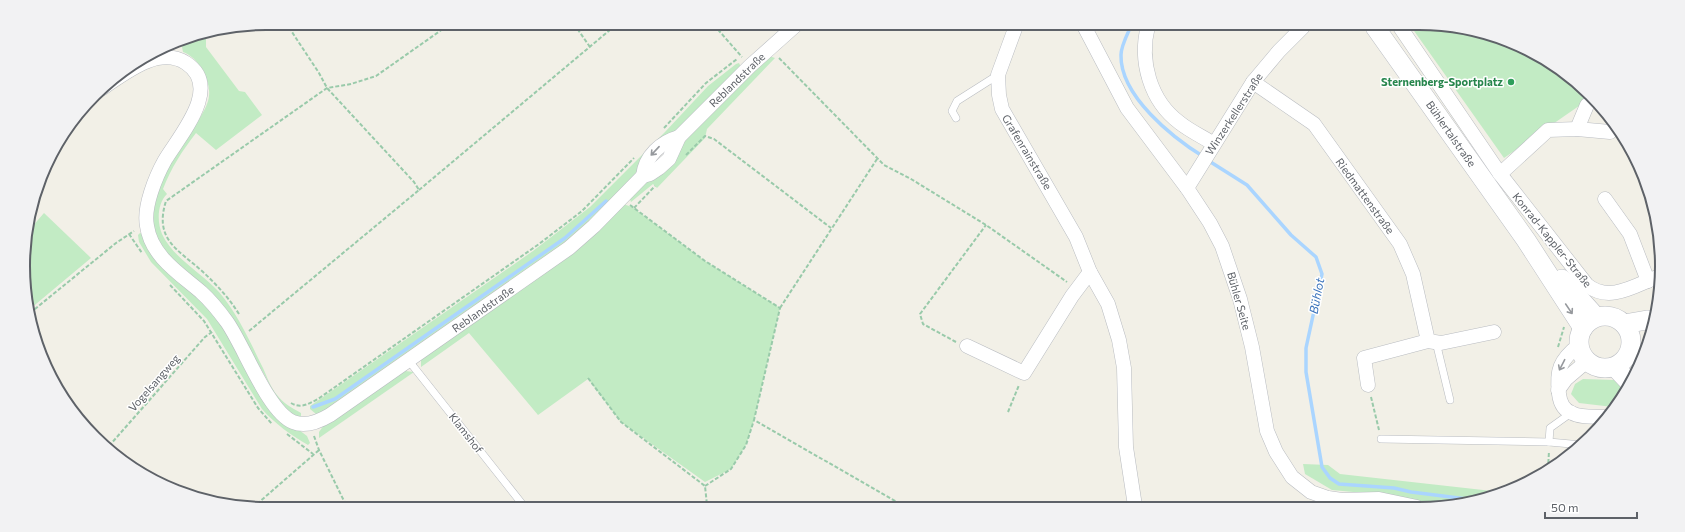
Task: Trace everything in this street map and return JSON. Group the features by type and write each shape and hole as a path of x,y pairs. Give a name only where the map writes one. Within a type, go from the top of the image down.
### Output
{"main road":[{"name":"Bühlertalstraße","path":"1377,30 1526,240 1586,338"},
{"path":"1629,373 1627,359 1629,332 1624,324 1616,318 1606,316 1586,338 1595,367 1605,369 1627,359 1643,338"},
{"path":"1624,324 1648,320"}],"street":[{"name":"Reblandstraße","path":"152,60 156,58 172,57 193,68 199,77 201,94 194,113 157,177 150,196 146,226 158,253 168,264 213,303 227,322 276,408 293,422 310,424 320,421 330,415 569,248 594,226 643,176 650,174 659,168 669,158 679,137 750,66 790,30"},
{"name":"Grafenrainstraße","path":"1015,30 998,75 999,95 1002,109 1072,231 1090,272 1108,304 1119,340 1124,368 1126,447 1134,502"},
{"name":"Bühler Seite","path":"1086,30 1127,108 1187,188 1210,223 1222,246 1240,299 1252,347 1267,431 1276,452 1292,477 1311,492 1328,498 1342,500 1379,499 1392,502"},
{"path":"1147,30 1144,43 1144,59 1148,76 1156,95 1168,114 1212,148"},
{"name":"Winzerkellerstraße","path":"1187,188 1253,82 1279,51 1300,30"},
{"name":"Konrad-Kappler-Straße","path":"1401,30 1500,174 1587,285 1594,291 1605,294 1618,292 1653,279"},
{"name":"Riedmattenstraße","path":"1253,82 1314,124 1400,244 1413,274 1432,342"},
{"path":"1577,129 1587,105"},
{"path":"1500,174 1548,130 1577,129 1610,132"},
{"path":"1605,199 1630,234 1653,279"},
{"path":"967,346 1024,373 1090,272"},
{"path":"1368,385 1364,358 1432,342 1441,343 1494,332"},
{"path":"1586,338 1570,352 1562,364 1557,380 1558,390 1564,408 1571,414 1600,417"}],"lane":[{"path":"956,118 952,111 957,101 998,75"},
{"path":"1432,342 1450,400"},
{"name":"Klamshof","path":"409,361 521,502"},
{"path":"1549,442 1550,428 1571,414"},
{"path":"1381,439 1549,442 1574,444"}],"path":[{"path":"291,30 320,73 327,88 420,190"},
{"path":"241,318 223,291 172,244 165,233 162,222 162,214 166,201 327,88 356,83 376,76 441,30"},
{"path":"578,30 590,47"},
{"path":"249,331 420,190 610,30"},
{"path":"664,129 706,83 742,56 719,30"},
{"path":"770,48 884,165 911,179 986,225 1078,289"},
{"path":"683,158 705,136 714,139 831,228"},
{"path":"305,406 353,375 539,244 582,211 636,156"},
{"path":"705,486 731,469 746,444 754,420 780,308 877,158"},
{"path":"634,208 661,181"},
{"path":"622,198 705,261 780,308"},
{"path":"967,346 923,324 920,314 986,225"},
{"path":"34,309 88,264 129,234 145,259"},
{"path":"170,285 196,311 212,332 258,408 269,422 276,426"},
{"name":"Vogelsangweg","path":"111,444 212,332"},
{"path":"1008,412 1024,373"},
{"path":"588,378 620,422 705,486"},
{"path":"1368,385 1381,439"},
{"path":"754,420 897,502"},
{"path":"282,431 313,454"},
{"path":"1548,463 1549,442"},
{"path":"259,502 319,450 345,502"},
{"path":"705,486 706,502"}],"green space":[{"name":"Sternenberg-Sportplatz","path":"1413,30 1450,32 1480,38 1509,48 1523,54 1550,70 1563,79 1587,100 1504,158"},
{"path":"206,38 206,47 239,91 245,92 262,115 216,150 196,133 177,160 163,189 167,194 161,203 159,213 160,229 173,251 212,285 226,301 243,328 273,389 282,400 301,413 301,418 289,413 283,408 252,355 179,269 156,238 152,227 153,209 161,183 182,143 206,107 209,96 206,76 194,59 183,52 182,47"},
{"path":"769,56 775,58 707,129 705,138 657,188 653,184 631,202 629,197"},
{"path":"739,63 741,67 643,166 599,214 563,245 325,411 316,414 310,409 310,406 533,251 590,207 665,132 708,86"},
{"path":"623,204 632,207 705,261 780,308 754,420 746,445 731,469 705,482 621,422 588,379 538,415 469,333 421,367 421,360"},
{"path":"44,213 91,258 34,306 30,266 34,224"},
{"path":"140,233 143,234 212,311 299,430 307,436 310,443 308,445 272,420 262,409 207,319 151,262 139,242 138,235"},
{"path":"405,371 414,372 319,438 319,432 324,425"},
{"path":"1583,379 1614,380 1622,386 1608,406 1579,403 1571,394 1575,384"},
{"path":"1303,464 1328,465 1340,474 1490,491 1450,500 1424,502 1332,490 1305,474"}],"waterway":[{"name":"Bühlot","path":"1129,30 1121,52 1123,70 1129,86 1150,114 1178,139 1204,157"},
{"name":"Bühlot","path":"1209,161 1247,185 1291,235 1316,257 1322,274 1306,348 1306,372 1322,467 1330,478 1339,484 1394,488 1411,492 1460,498"},
{"path":"313,407 335,399 565,238 606,201"}],"place":[{"name":"Sternenberg-Sportplatz","path":"1511,82"}]}
